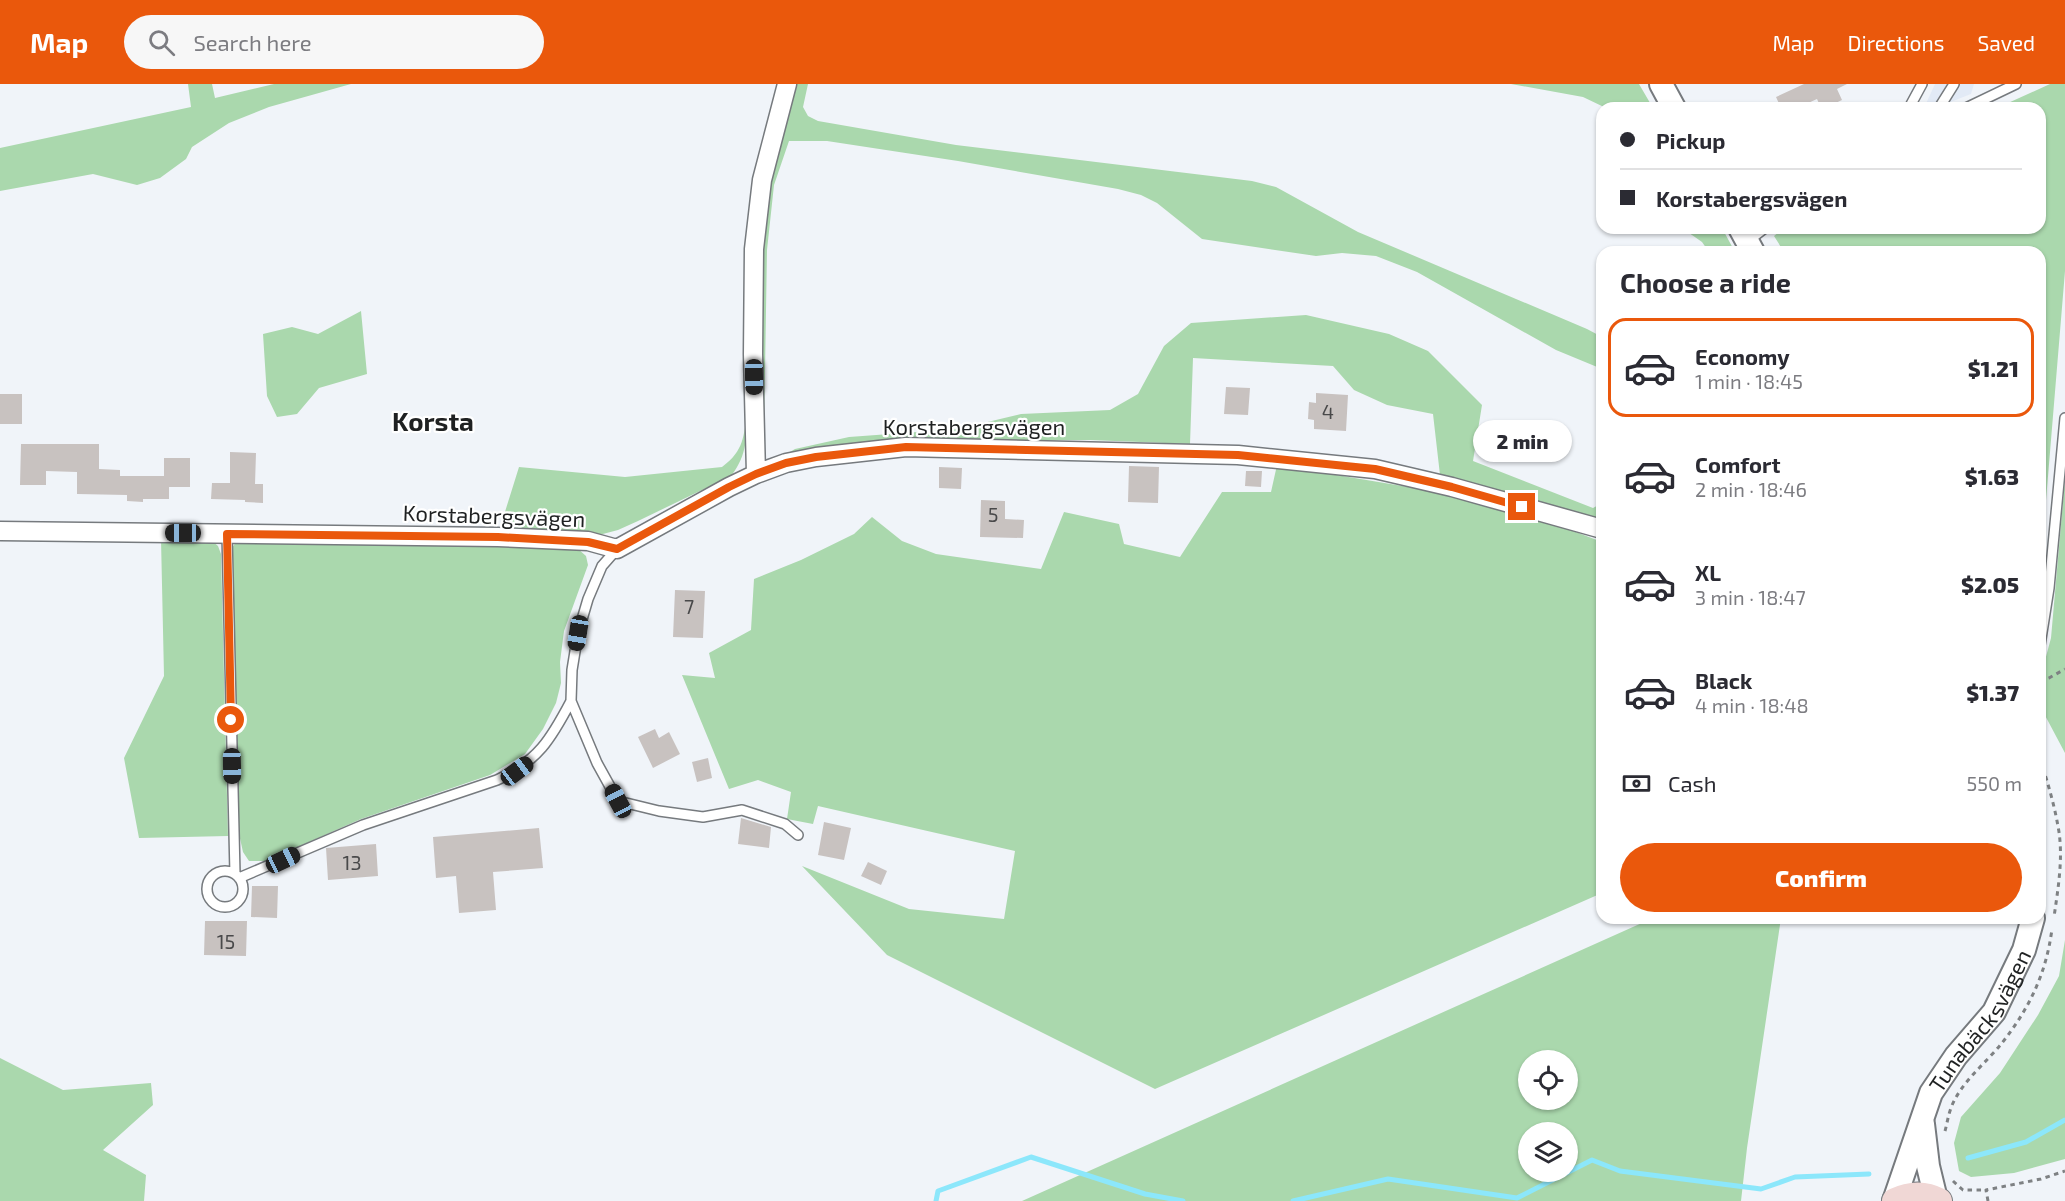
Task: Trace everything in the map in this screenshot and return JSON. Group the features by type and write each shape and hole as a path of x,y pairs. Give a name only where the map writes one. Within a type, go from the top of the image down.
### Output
{"main road":[{"path":"1894,1201 1910,1195 1920,1195 1937,1200"}],"street":[{"path":"756,474 753,354 755,239 762,180 787,84"},
{"path":"1661,84 1671,102"},
{"name":"Korstabergsvägen","path":"0,531 498,537 588,542 617,549 756,474 786,463 816,457 906,447 1238,455 1375,469 1452,487 1596,527"},
{"name":"Tunabäcksvägen","path":"1894,1201 1931,1093 1941,1076 1994,1012 2024,950 2031,924"},
{"name":"Tunabäcksvägen","path":"1922,1121 1928,1166 1937,1200"}],"lane":[{"path":"1912,102 1922,84"},
{"path":"1944,102 1954,84"},
{"path":"1978,102 2016,84"},
{"path":"2046,602 2054,544 2065,418"},
{"path":"227,534 237,876 363,825 497,780 517,771 545,746 571,701"},
{"path":"617,549 602,566 588,599 578,633 572,670 571,701 597,762 618,801 659,811 703,817 742,810 785,824 798,835"}],"path":[{"path":"2046,679 2065,669"},
{"path":"1988,1201 1986,1190 2041,1179 2065,1171"}],"shaded area":[{"path":"1935,84 1974,84 1971,94 1950,102 1927,102"}],"green space":[{"path":"188,84 212,84 215,98 274,84 351,84 269,107 229,123 192,147 186,159 160,178 137,185 93,174 0,191 0,148 191,107"},
{"path":"795,84 808,84 803,107 808,116 818,121 956,145 1252,181 1276,187 1358,232 1596,334 1596,367 1556,350 1417,272 1376,256 1342,253 1316,256 1202,239 1157,203 1141,195 1118,189 827,141 789,141 774,185 767,250 764,431 760,309 761,247 773,161"},
{"path":"1511,84 1639,84 1650,102 1596,103 1583,97"},
{"path":"2050,84 2065,84 2065,271 2046,501 2046,246 1780,246 1774,236 1776,234 2046,234 2046,102 2010,102"},
{"path":"1691,234 1725,234 1732,246 1705,246"},
{"path":"361,311 367,374 319,388 297,414 277,417 267,396 263,334 292,327 318,334"},
{"path":"1306,315 1389,334 1428,351 1482,405 1473,461 1593,508 1596,506 1596,521 1440,475 1433,414 1387,405 1354,390 1333,366 1193,358 1190,444 1090,440 904,441 783,456 795,449 849,437 958,429 1021,414 1110,410 1138,394 1164,346 1191,323"},
{"path":"748,410 743,453 731,476 618,530 599,535 499,531 519,467 625,477 722,467 735,455 742,442"},
{"path":"1277,465 1438,492 1547,521 1596,540 1596,896 1155,1089 887,955 802,866 909,909 1004,919 1015,851 818,806 813,824 787,819 791,792 758,780 729,789 682,675 715,678 709,653 751,630 754,579 801,560 854,534 872,517 902,541 936,554 1041,569 1064,512 1119,524 1124,544 1180,557 1222,492 1271,492"},
{"path":"2065,479 2065,753 2046,717 2046,657 2051,638"},
{"path":"161,539 211,540 218,546 221,554 228,836 139,838 124,758 164,676"},
{"path":"236,542 577,548 586,556 588,565 564,631 560,662 561,683 556,703 543,729 525,754 490,775 361,819 266,861 249,861 243,852 239,834 232,548"},
{"path":"1640,924 1780,924 1741,1201 1022,1201"},
{"path":"2065,940 2065,1159 2014,1173 1971,1177 1959,1171 1954,1143 1961,1117 2000,1073 2038,1015 2059,976"},
{"path":"0,1058 63,1090 151,1083 153,1105 103,1150 146,1175 144,1201 0,1201"}],"building":[{"path":"1804,84 1847,84 1837,89 1842,100 1838,102 1818,102 1817,99 1810,102 1778,102 1776,97"},
{"path":"1226,387 1250,388 1248,415 1224,414"},
{"path":"1316,393 1348,395 1346,431 1314,429 1314,420 1308,419 1309,402 1316,403"},
{"path":"0,394 22,394 22,424 0,424"},
{"path":"21,444 99,444 99,469 120,470 120,476 164,476 164,458 190,458 190,487 169,487 169,499 143,499 143,502 127,501 127,495 77,494 77,472 46,471 46,485 20,485"},
{"path":"230,452 256,453 255,484 263,484 263,503 211,499 212,483 230,483"},
{"path":"1129,466 1159,467 1158,503 1128,502"},
{"path":"939,467 962,468 961,489 939,488"},
{"path":"1246,471 1262,471 1261,487 1245,486"},
{"path":"981,500 1005,501 1005,519 1024,520 1023,538 980,537"},
{"path":"675,590 705,591 703,638 673,637"},
{"path":"655,729 659,738 669,732 680,754 653,768 638,737"},
{"path":"708,758 712,778 697,782 692,762"},
{"path":"741,818 771,827 769,848 738,844"},
{"path":"824,822 851,828 844,860 818,855"},
{"path":"539,828 543,868 493,872 496,910 459,913 456,876 436,878 433,837"},
{"path":"376,844 378,876 328,880 326,848"},
{"path":"868,862 887,871 881,885 861,876"},
{"path":"252,886 278,886 277,918 251,917"},
{"path":"205,921 247,921 246,956 204,955"}],"waterway":[{"path":"1968,1158 2026,1142 2065,1120"},
{"path":"936,1201 938,1191 1031,1157 1145,1194 1183,1201"},
{"path":"1293,1201 1388,1179 1517,1198 1592,1160 1620,1171 1761,1189 1795,1177 1869,1174"}],"district":[{"name":"Korsta","path":"433,420"}],"route":[{"path":"231,720 227,534 498,537 588,542 617,549 729,487 786,463 816,457 906,447 1238,455 1375,469 1452,487 1522,507"}]}
